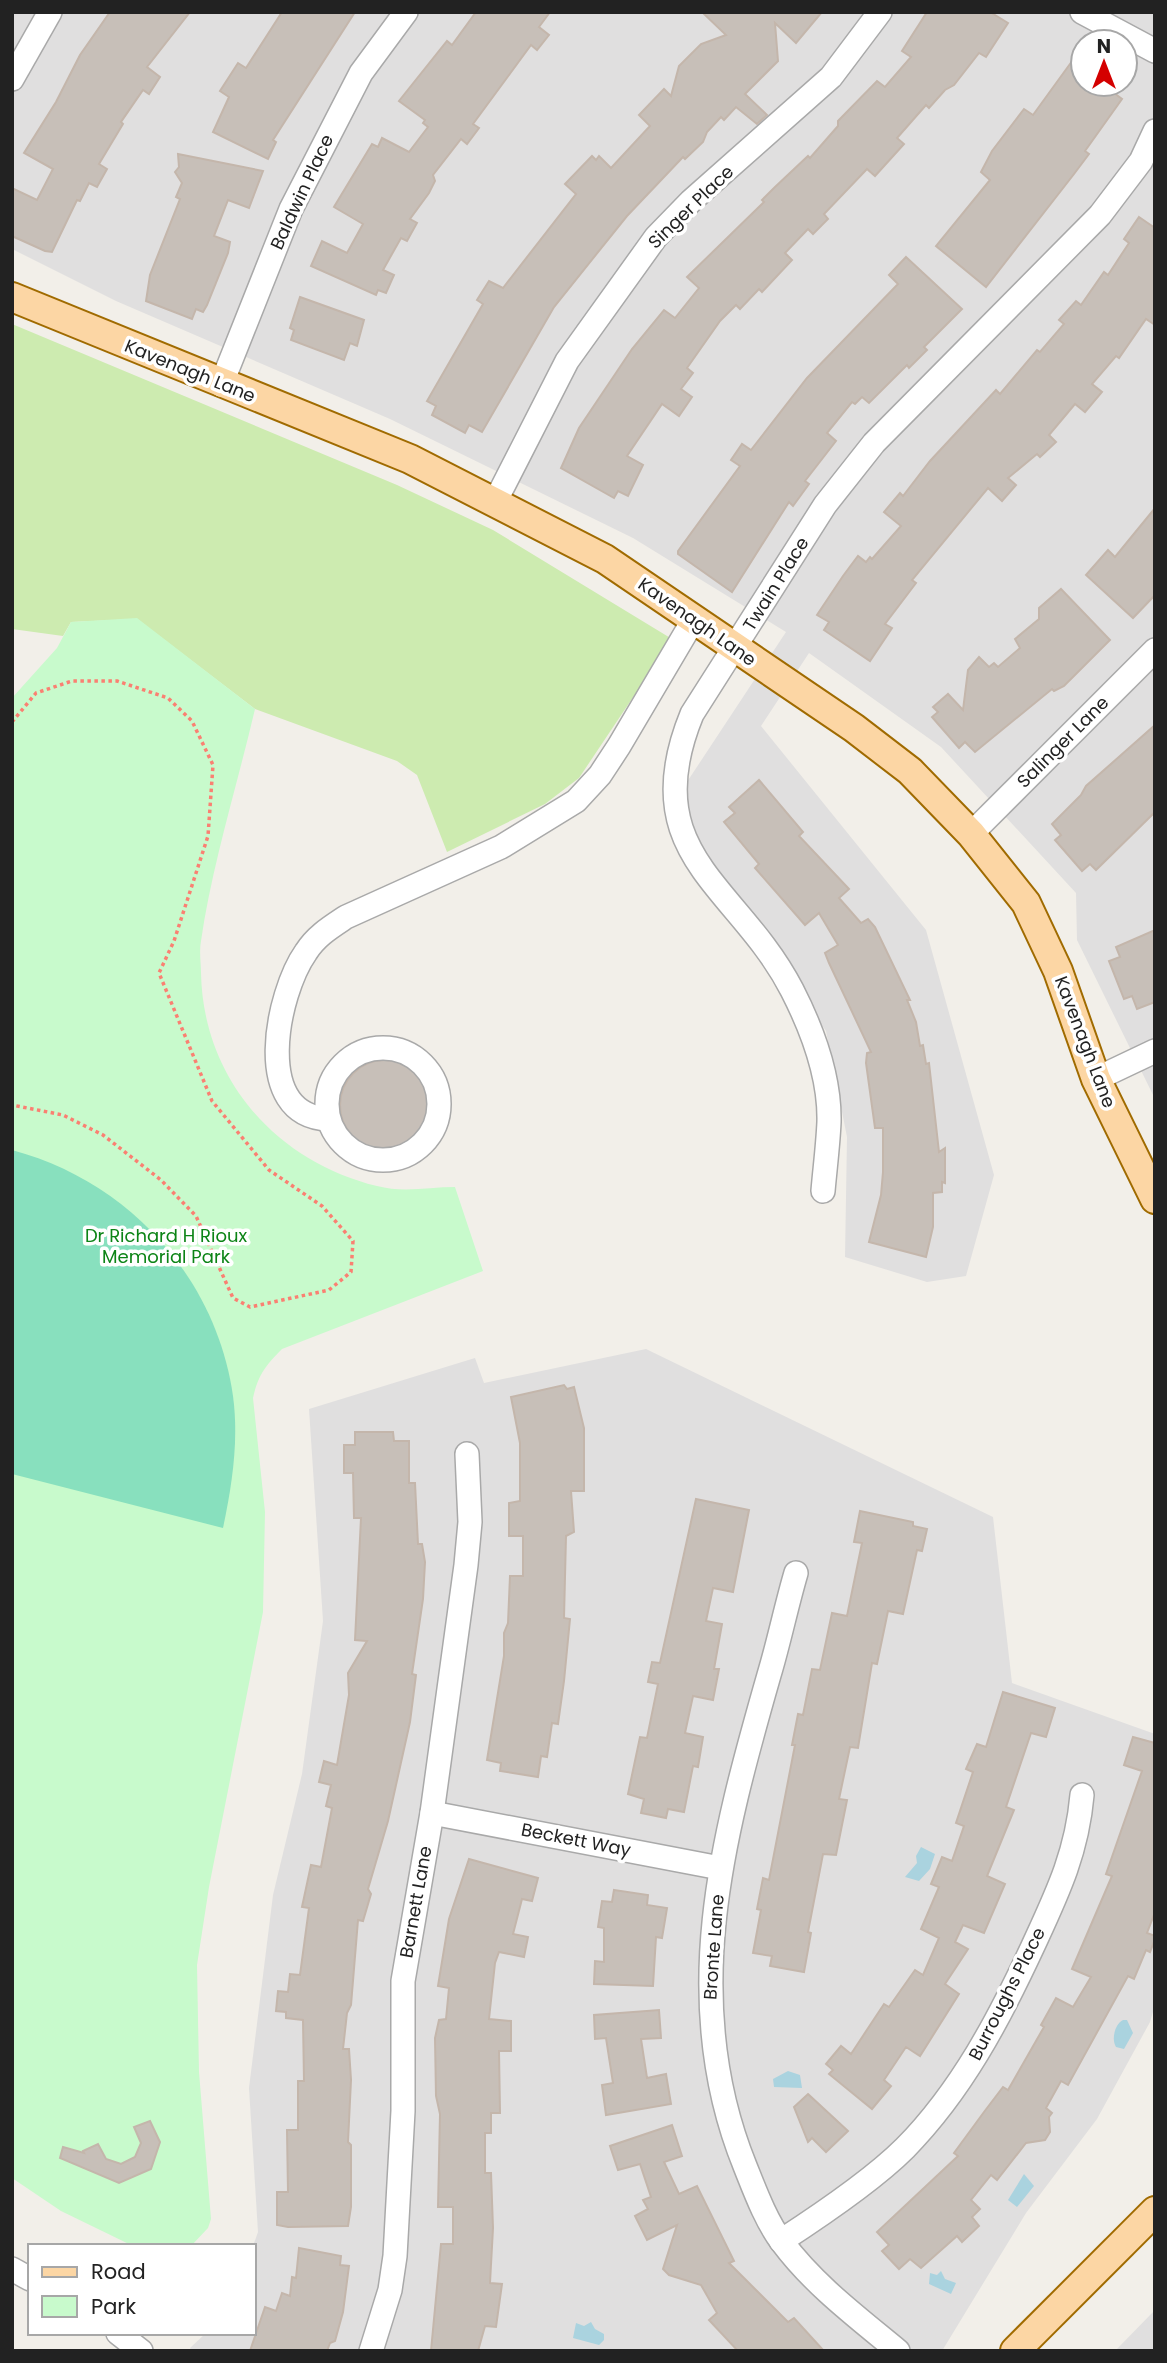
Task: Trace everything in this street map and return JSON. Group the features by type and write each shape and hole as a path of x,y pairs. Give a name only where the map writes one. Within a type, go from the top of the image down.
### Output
{"main road":[{"name":"Kavenagh Lane","path":"12,297 221,385 410,459 605,559 854,728 901,764 971,834 1026,902 1058,971 1096,1079 1155,1199"},
{"path":"1015,2351 1155,2211"}],"street":[{"path":"12,79 50,12"},
{"name":"Baldwin Place","path":"221,385 291,209 361,73 406,12"},
{"name":"Singer Place","path":"495,502 567,361 656,237 691,201 831,77 880,12"},
{"path":"1082,12 1155,51"},
{"name":"Twain Place","path":"823,1191 829,1120 823,1074 810,1030 791,987 692,857 681,830 675,801 675,771 681,742 692,715 736,650 825,505 874,443 1100,215 1134,171 1155,131"},
{"path":"328,1119 310,1118 290,1101 276,1049 282,1003 307,949 325,930 346,917 501,847 576,802 600,775 619,746 694,619"},
{"name":"Salinger Lane","path":"971,834 1155,650"},
{"path":"380,1047 405,1052 426,1066 438,1089 439,1114 429,1137 410,1154 386,1161 360,1156 350,1149 340,1141 328,1119 327,1093 337,1070 356,1054 380,1047"},
{"path":"1096,1079 1155,1051"},
{"name":"Barnett Lane","path":"371,2351 385,2310 396,2256 402,2165 403,1980 432,1813 468,1544 467,1454"},
{"name":"Bronte Lane","path":"796,1573 740,1776 720,1868 709,1964 715,2054 733,2136 780,2241 816,2281 898,2351"},
{"name":"Burroughs Place","path":"780,2241 811,2222 904,2150 969,2068 996,2023 1068,1869 1079,1832 1082,1795"},
{"name":"Beckett Way","path":"432,1813 720,1868"},
{"path":"12,2269 28,2278"},
{"path":"121,2335 141,2351"}],"path":[{"path":"12,722 36,693 72,681 117,681 168,698 192,721 213,765 208,836 174,942 159,973 212,1101 269,1170 323,1206 353,1241 351,1272 329,1290 250,1307 233,1298 210,1253 197,1216 161,1180 103,1135 63,1115 12,1105"}],"shaded area":[{"path":"12,12 1155,12 1155,1099 1077,940 1076,893 941,747 809,653 761,726 926,930 994,1175 966,1276 927,1282 845,1257 847,1137 826,1031 708,865 681,791 786,632 633,538 390,419 116,301 12,249"},
{"path":"646,1349 993,1517 1012,1683 1155,1734 1155,2005 1150,2022 1097,2119 1026,2213 942,2351 192,2351 190,2348 204,2335 256,2335 256,2244 254,2244 258,2232 249,2088 273,1895 302,1774 323,1621 309,1409 475,1358 484,1383"},
{"path":"1155,2310 1155,2351 1116,2351 1116,2350"}],"green space":[{"path":"12,324 397,485 493,530 672,639 579,778 545,804 447,852 417,775 397,761 255,709 137,619 71,622 63,636 12,629"},
{"name":"Dr Richard H Rioux Memorial Park","path":"137,618 255,709 218,854 200,949 205,1011 215,1047 231,1080 252,1109 277,1135 307,1157 340,1174 387,1188 455,1187 483,1271 282,1349 271,1360 257,1383 253,1398 265,1512 263,1612 209,1887 197,1965 199,2072 211,2219 208,2228 193,2244 129,2244 61,2211 12,2178 12,698 57,648 71,622"},
{"path":"12,1150 54,1165 93,1185 128,1210 160,1240 186,1274 208,1312 223,1353 235,1413 234,1463 223,1528 12,1474"}],"water":[{"path":"921,1847 935,1854 930,1869 919,1881 905,1877 917,1863 916,1856"},
{"path":"1123,2020 1127,2020 1133,2033 1124,2049 1116,2047 1114,2040 1116,2028"},
{"path":"788,2071 800,2075 802,2088 774,2087 773,2079"},
{"path":"1024,2174 1034,2186 1017,2207 1008,2200"},
{"path":"941,2271 945,2279 956,2283 951,2294 929,2284 930,2273 937,2275"},
{"path":"591,2322 595,2329 604,2334 604,2340 599,2345 573,2338 576,2323 584,2326"}],"building":[{"path":"110,12 190,12 147,67 160,77 149,94 143,90 121,122 123,124 99,164 107,169 97,187 89,183 80,201 77,200 52,252 45,251 12,236 12,188 37,200 53,169 24,153 56,102 80,55"},
{"path":"282,12 355,12 273,140 276,142 268,159 213,132 229,97 220,91 238,63 246,68"},
{"path":"476,12 550,12 539,27 549,35 537,50 531,45 473,124 479,128 467,144 461,139 433,175 435,181 429,193 410,219 417,223 407,241 401,238 383,270 394,275 386,293 378,290 376,295 311,266 322,241 347,253 363,224 334,207 372,144 378,147 382,138 409,152 428,127 423,123 425,120 399,101 447,41 452,45"},
{"path":"702,12 822,12 796,43 775,23 778,61 745,94 767,115 757,124 736,107 724,120 721,117 707,132 703,142 685,159 683,157 627,216 554,307 482,432 469,425 465,433 432,415 436,406 427,401 483,304 477,300 489,281 503,288 576,194 565,184 592,156 596,160 599,156 611,168 650,126 639,115 664,89 671,96 679,66 701,44 726,35"},
{"path":"927,12 990,12 1008,23 986,57 979,53 954,85 945,90 929,108 926,105 897,138 904,144 875,176 867,169 824,214 828,219 813,234 808,229 785,253 792,260 762,292 759,289 740,309 736,305 720,321 687,368 693,373 681,389 692,397 679,416 662,404 627,456 643,465 628,496 618,491 614,498 561,468 579,428 632,349 664,310 675,318 699,288 687,277 764,202 762,200 775,187 808,156 810,158 838,126 838,121 877,81 885,87 911,57 902,51"},
{"path":"1069,65 1069,98 1122,99 1085,151 1089,154 986,287 936,246 990,180 981,172 992,151 1024,109 1033,115"},
{"path":"178,154 263,171 249,208 228,200 214,236 230,242 228,253 207,305 203,312 196,309 192,319 146,301 150,275 180,199 176,197 182,183 175,172 179,167"},
{"path":"1139,217 1155,228 1155,325 1146,319 1119,358 1116,356 1092,384 1102,392 1085,412 1075,404 1049,435 1056,442 1040,457 1037,454 1008,478 1016,485 1002,501 988,488 912,580 916,583 885,624 892,628 870,661 824,630 829,622 817,615 843,576 858,556 866,562 870,557 872,559 901,526 884,512 900,493 903,496 930,461 996,390 1000,394 1037,350 1040,352 1064,324 1059,320 1076,301 1081,305 1104,272 1108,275 1129,243 1124,239"},
{"path":"906,257 962,309 924,347 927,350 909,368 907,365 869,403 862,397 855,404 852,402 827,433 836,441 805,481 809,484 793,506 789,502 732,592 678,554 678,551 740,466 731,460 742,444 751,450 807,378 898,284 889,275"},
{"path":"300,297 364,320 357,346 350,343 344,360 291,340 294,330 290,328"},
{"path":"1155,508 1155,595 1133,618 1086,575 1108,550 1115,557"},
{"path":"1061,589 1110,640 1064,686 1054,691 1052,689 975,752 965,742 959,748 932,717 938,712 933,707 948,694 963,710 968,670 979,657 989,667 994,663 998,667 1020,648 1015,639 1039,619 1039,608"},
{"path":"1155,725 1155,812 1096,870 1090,864 1082,871 1055,840 1061,835 1052,824 1081,795 1086,786"},
{"path":"759,780 803,832 799,836 849,889 839,898 861,923 868,919 875,927 910,1000 907,1000 916,1022 920,1046 923,1045 926,1064 929,1063 939,1152 945,1148 945,1183 942,1182 942,1192 933,1193 933,1227 926,1257 869,1242 881,1195 883,1172 883,1128 875,1128 866,1063 867,1053 871,1052 825,953 838,945 819,913 805,925 755,868 759,864 724,822 735,813 729,807"},
{"path":"1155,930 1155,1002 1137,1009 1132,996 1124,999 1109,961 1120,957 1116,947"},
{"path":"385,1060 402,1063 417,1073 427,1088 430,1105 427,1122 417,1137 402,1147 385,1150 368,1147 353,1137 343,1122 340,1105 343,1088 353,1073 368,1063"},
{"path":"564,1385 567,1389 574,1387 584,1428 584,1491 571,1491 574,1532 566,1536 564,1618 570,1619 564,1681 558,1724 552,1723 547,1757 541,1756 538,1777 500,1771 501,1763 487,1760 504,1656 510,1576 523,1576 523,1536 509,1536 509,1503 520,1501 520,1443 511,1397"},
{"path":"355,1432 393,1432 394,1441 409,1441 409,1483 415,1483 418,1544 422,1544 425,1562 423,1599 412,1674 416,1675 410,1722 388,1821 368,1889 371,1894 363,1921 358,1920 351,2005 347,2013 343,2049 349,2049 351,2080 348,2142 351,2145 351,2207 348,2226 288,2227 277,2225 277,2192 288,2192 287,2130 298,2130 298,2081 304,2081 303,2020 286,2018 286,2012 276,2011 278,1991 288,1992 290,1974 300,1975 309,1908 302,1907 311,1865 321,1867 332,1808 326,1806 331,1785 319,1782 324,1761 337,1765 349,1695 348,1673 367,1641 355,1640 361,1518 354,1518 353,1473 344,1473 344,1445 355,1445"},
{"path":"696,1499 749,1510 733,1592 713,1588 706,1621 722,1624 714,1669 719,1669 713,1700 693,1696 685,1733 703,1737 698,1767 693,1766 684,1812 668,1809 666,1818 641,1813 644,1799 628,1794 640,1737 647,1738 658,1684 648,1682 652,1662 660,1663"},
{"path":"860,1511 913,1522 913,1526 927,1529 922,1551 917,1550 903,1614 888,1611 877,1664 872,1663 858,1748 850,1747 839,1799 847,1800 836,1855 823,1854 808,1932 811,1933 804,1972 770,1966 772,1956 753,1953 761,1910 757,1909 763,1878 769,1880 795,1745 792,1745 798,1714 803,1715 812,1669 820,1670 832,1613 847,1616 862,1543 854,1542"},
{"path":"1003,1692 1055,1708 1046,1737 1031,1733 1006,1807 1014,1810 987,1876 1005,1884 984,1933 963,1925 955,1942 968,1949 945,1984 959,1994 920,2056 906,2047 884,2080 891,2086 872,2109 829,2074 833,2070 826,2064 841,2046 851,2054 884,2004 889,2007 915,1970 923,1975 939,1938 921,1929 939,1887 931,1884 942,1857 952,1861 964,1826 956,1823 973,1772 966,1769 977,1744 986,1747"},
{"path":"1133,1737 1155,1743 1155,1912 1147,1933 1155,1936 1155,1939 1150,1952 1146,1950 1134,1979 1128,1976 1068,2085 1061,2081 1046,2108 1052,2113 1049,2117 1050,2132 1045,2140 1026,2143 997,2180 991,2175 971,2200 980,2209 972,2217 979,2226 962,2242 957,2236 921,2268 910,2259 899,2269 882,2251 889,2245 877,2232 958,2156 954,2153 984,2112 1003,2087 1008,2090 1044,2027 1041,2025 1056,1998 1073,2007 1091,1977 1072,1969 1112,1876 1106,1874 1142,1771 1124,1765"},
{"path":"469,1859 538,1878 532,1901 522,1899 513,1934 528,1937 524,1957 499,1952 495,1963 489,2019 511,2021 511,2051 499,2051 500,2113 491,2113 491,2133 485,2133 485,2173 491,2173 493,2228 490,2283 502,2284 496,2327 485,2326 478,2351 431,2351 441,2244 453,2244 453,2207 438,2207 440,2114 436,2096 435,2038 439,2020 446,2019 449,1988 438,1986 449,1919"},
{"path":"614,1890 648,1895 647,1905 667,1908 662,1938 656,1937 653,1986 594,1984 595,1961 604,1962 604,1928 598,1927 602,1901 612,1902"},
{"path":"659,2010 661,2038 641,2039 647,2078 666,2074 671,2104 606,2115 602,2085 613,2083 606,2038 595,2039 594,2015"},
{"path":"808,2094 848,2131 826,2152 812,2138 808,2142 794,2107"},
{"path":"150,2121 160,2142 151,2169 119,2183 60,2158 63,2147 84,2153 83,2151 98,2144 106,2159 121,2164 135,2157 141,2143 134,2127"},
{"path":"672,2125 682,2156 664,2162 679,2194 697,2186 734,2261 729,2263 788,2322 794,2318 824,2351 738,2351 709,2320 717,2313 701,2285 669,2275 663,2269 677,2225 647,2240 635,2216 648,2209 643,2200 651,2197 640,2164 618,2170 610,2146"},
{"path":"299,2248 341,2256 340,2265 349,2266 343,2312 335,2341 330,2343 327,2351 250,2351 265,2307 276,2311 282,2293 290,2296 292,2277 296,2278"}]}
